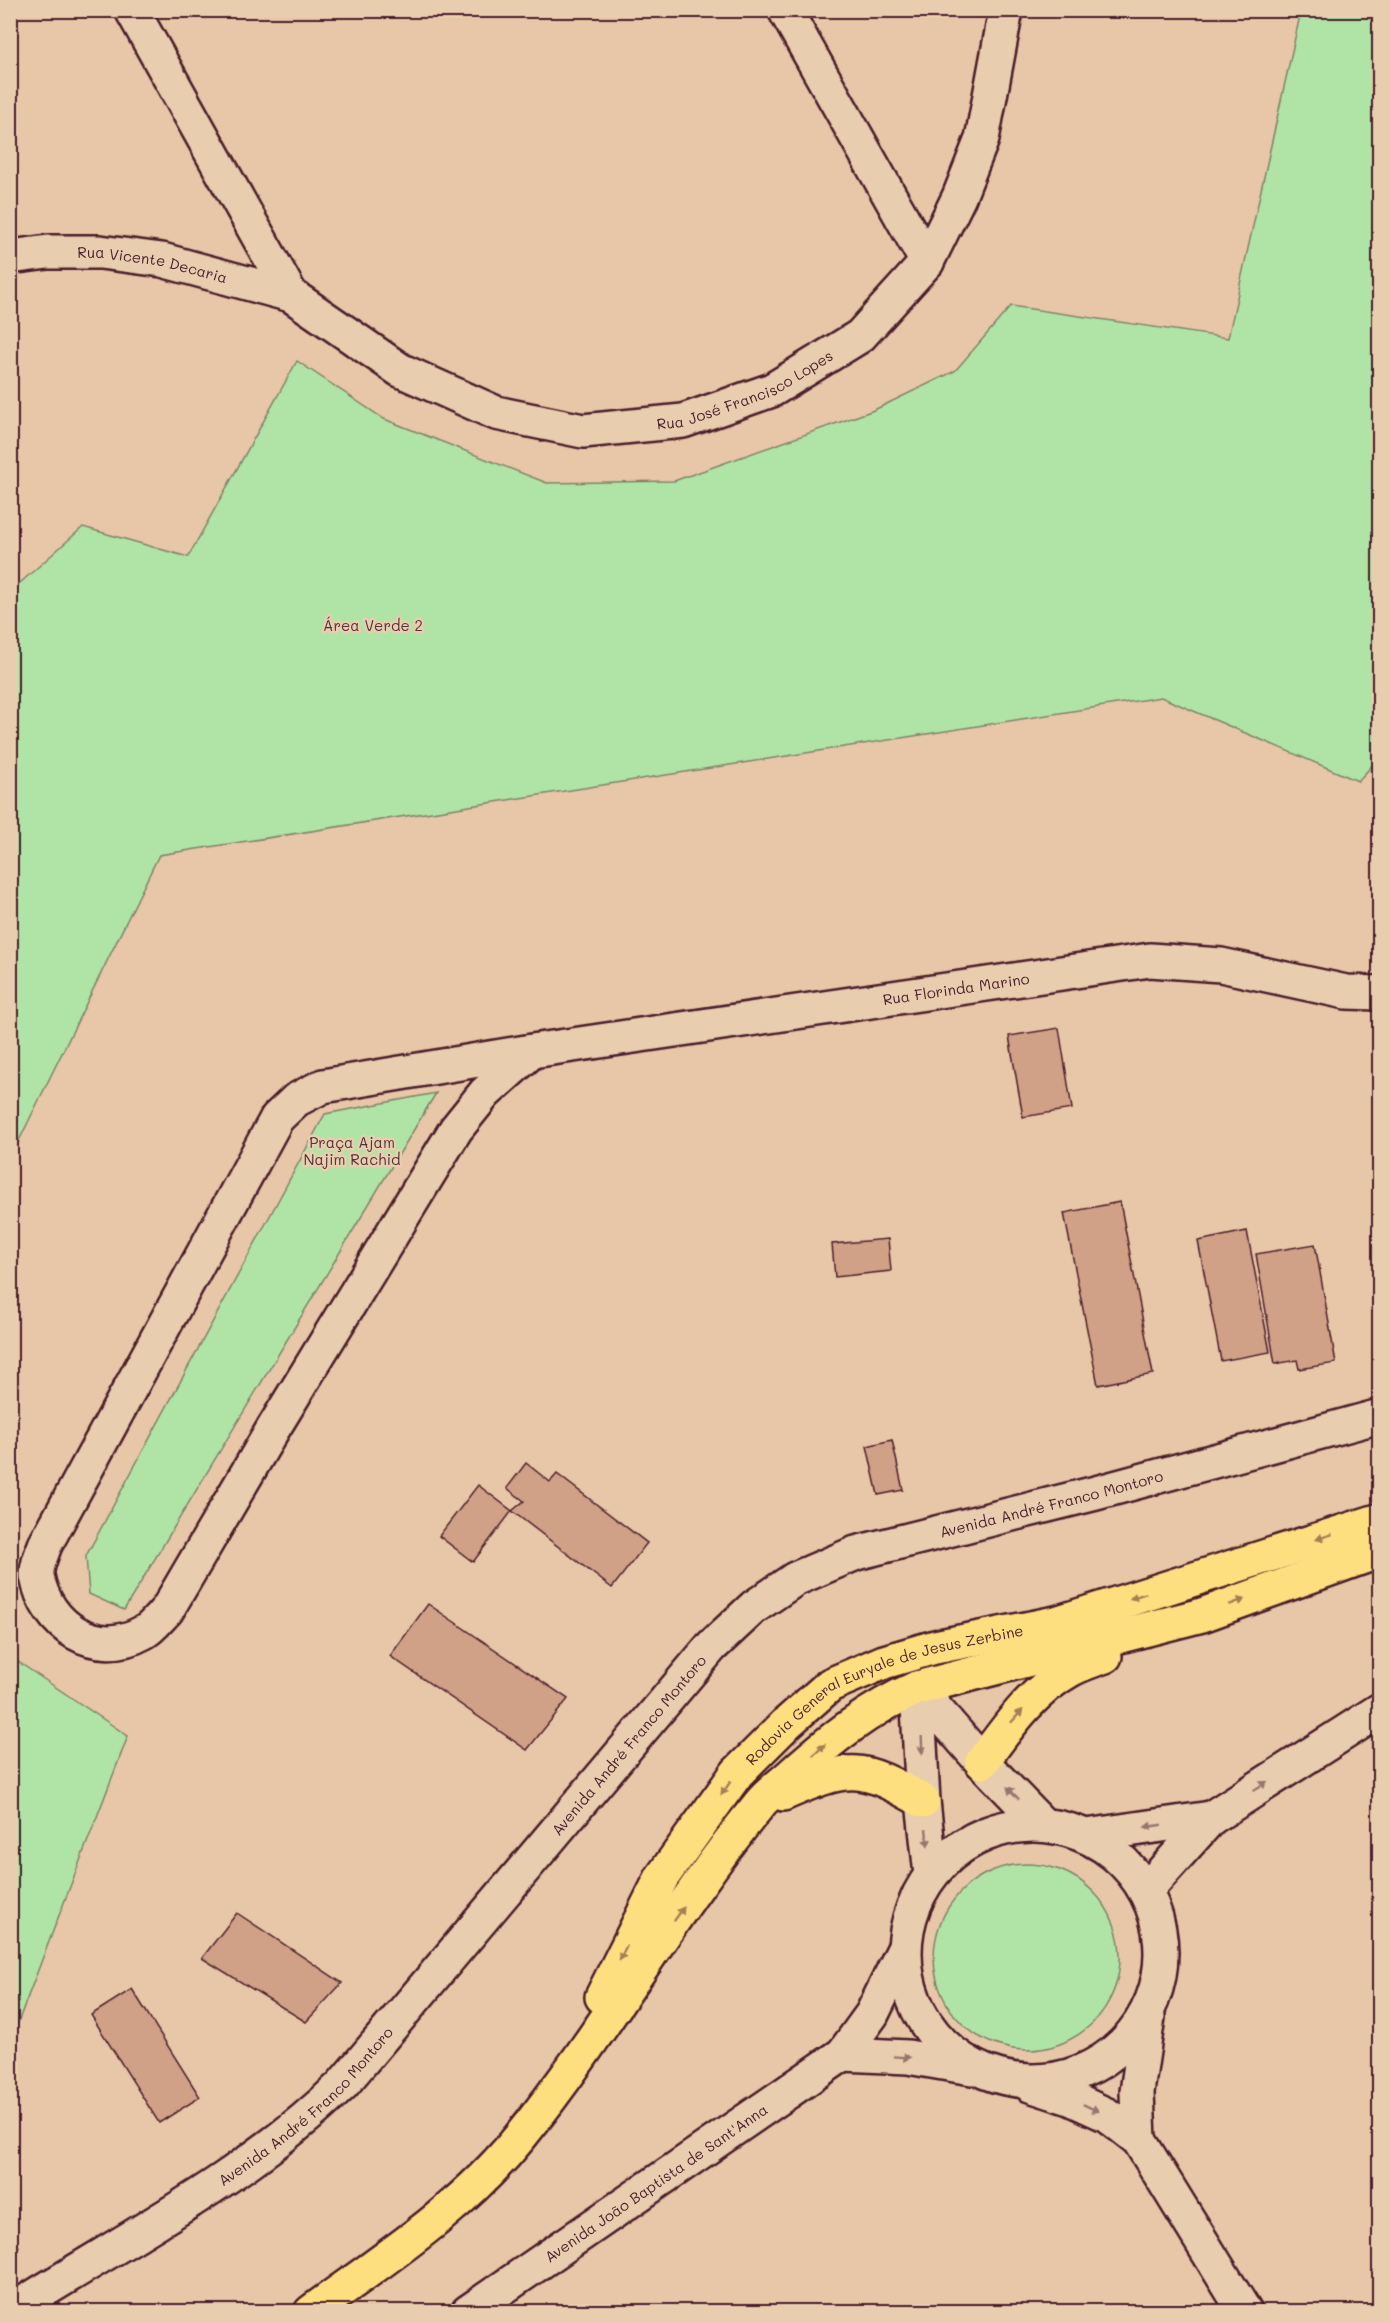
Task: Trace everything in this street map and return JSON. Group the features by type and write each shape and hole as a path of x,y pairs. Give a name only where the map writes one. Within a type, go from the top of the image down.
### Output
{"main road":[{"name":"Rodovia General Euryale de Jesus Zerbine","path":"562,2082 626,1945 662,1877 737,1773 830,1685 884,1662 935,1647 1056,1623 1380,1520"},
{"name":"Rodovia General Euryale de Jesus Zerbine","path":"311,2312 418,2234 471,2187 518,2140 562,2082 759,1804 834,1737 885,1702 917,1688 1202,1615 1380,1551"},
{"path":"982,1762 1015,1717 1046,1687 1070,1670 1202,1615"},
{"path":"830,1685 917,1688 999,1653 1056,1623"},
{"path":"759,1804 827,1775 849,1772 873,1775 923,1801"}],"street":[{"path":"132,10 291,295"},
{"path":"785,10 927,262"},
{"name":"Rua José Francisco Lopes","path":"291,295 400,370 496,413 583,431 683,421 772,390 860,336 927,262 959,197 982,139 1006,10"},
{"name":"Rua Vicente Decaria","path":"10,257 48,252 79,252 162,260 291,295"},
{"name":"Rua Florinda Marino","path":"532,1051 1150,960 1221,965 1346,992 1380,993"},
{"path":"532,1051 485,1093 456,1129 273,1429 167,1610 145,1632 117,1642 90,1641 70,1632 47,1606 37,1574 45,1545 277,1118 296,1100 323,1086 532,1051"},
{"name":"Avenida André Franco Montoro","path":"16,2312 27,2301 253,2159 306,2120 342,2085 711,1647 754,1607 795,1579 856,1553 1084,1496 1380,1416"},
{"path":"917,1688 982,1762 1043,1825"},
{"path":"917,1688 923,1801 931,1875"},
{"path":"1146,1890 1211,1818 1380,1710"},
{"path":"1086,1836 1211,1818"},
{"path":"980,2069 948,2049 923,2019 908,1984 904,1947 912,1909 931,1875 962,1846 1001,1828 1043,1825 1086,1836 1120,1858 1146,1890 1160,1929 1161,1969 1141,2047 1137,2092 1139,2140"},
{"name":"Avenida João Baptista de Sant'Anna","path":"468,2312 843,2054 872,2014 904,1947"},
{"path":"1017,2080 1057,2079 1095,2066 1127,2042 1150,2009"},
{"path":"843,2054 908,2057 980,2069 1070,2098 1107,2115 1139,2140 1245,2312"}],"green space":[{"name":"Área Verde 2","path":"1301,11 1379,11 1380,757 1358,781 1161,697 159,855 11,1157 11,591 83,527 188,557 297,361 384,419 547,483 674,481 874,410 955,371 1011,306 1228,338"},
{"name":"Praça Ajam Najim Rachid","path":"436,1093 124,1610 89,1594 86,1556 325,1114"},
{"path":"11,1657 128,1736 15,2030 11,2034"},
{"path":"1027,1864 1062,1871 1093,1891 1113,1922 1120,1957 1113,1992 1093,2023 1062,2043 1027,2050 992,2043 961,2023 941,1992 934,1957 941,1922 961,1891 992,1871"}],"building":[{"path":"1059,1028 1072,1109 1023,1117 1009,1036"},
{"path":"1120,1202 1153,1374 1098,1385 1064,1213"},
{"path":"1247,1231 1270,1352 1221,1361 1198,1241"},
{"path":"888,1239 891,1271 835,1277 832,1244"},
{"path":"1315,1244 1336,1363 1299,1369 1297,1360 1275,1364 1256,1254"},
{"path":"892,1440 903,1490 878,1495 867,1446"},
{"path":"526,1463 550,1482 557,1474 647,1543 612,1588 512,1511 524,1501 507,1488"},
{"path":"478,1485 512,1511 473,1562 439,1536"},
{"path":"428,1604 568,1699 527,1750 390,1656"},
{"path":"237,1913 342,1983 306,2022 202,1958"},
{"path":"132,1989 200,2097 159,2123 91,2015"},
{"path":"10,2233 19,2247 10,2253"}]}
